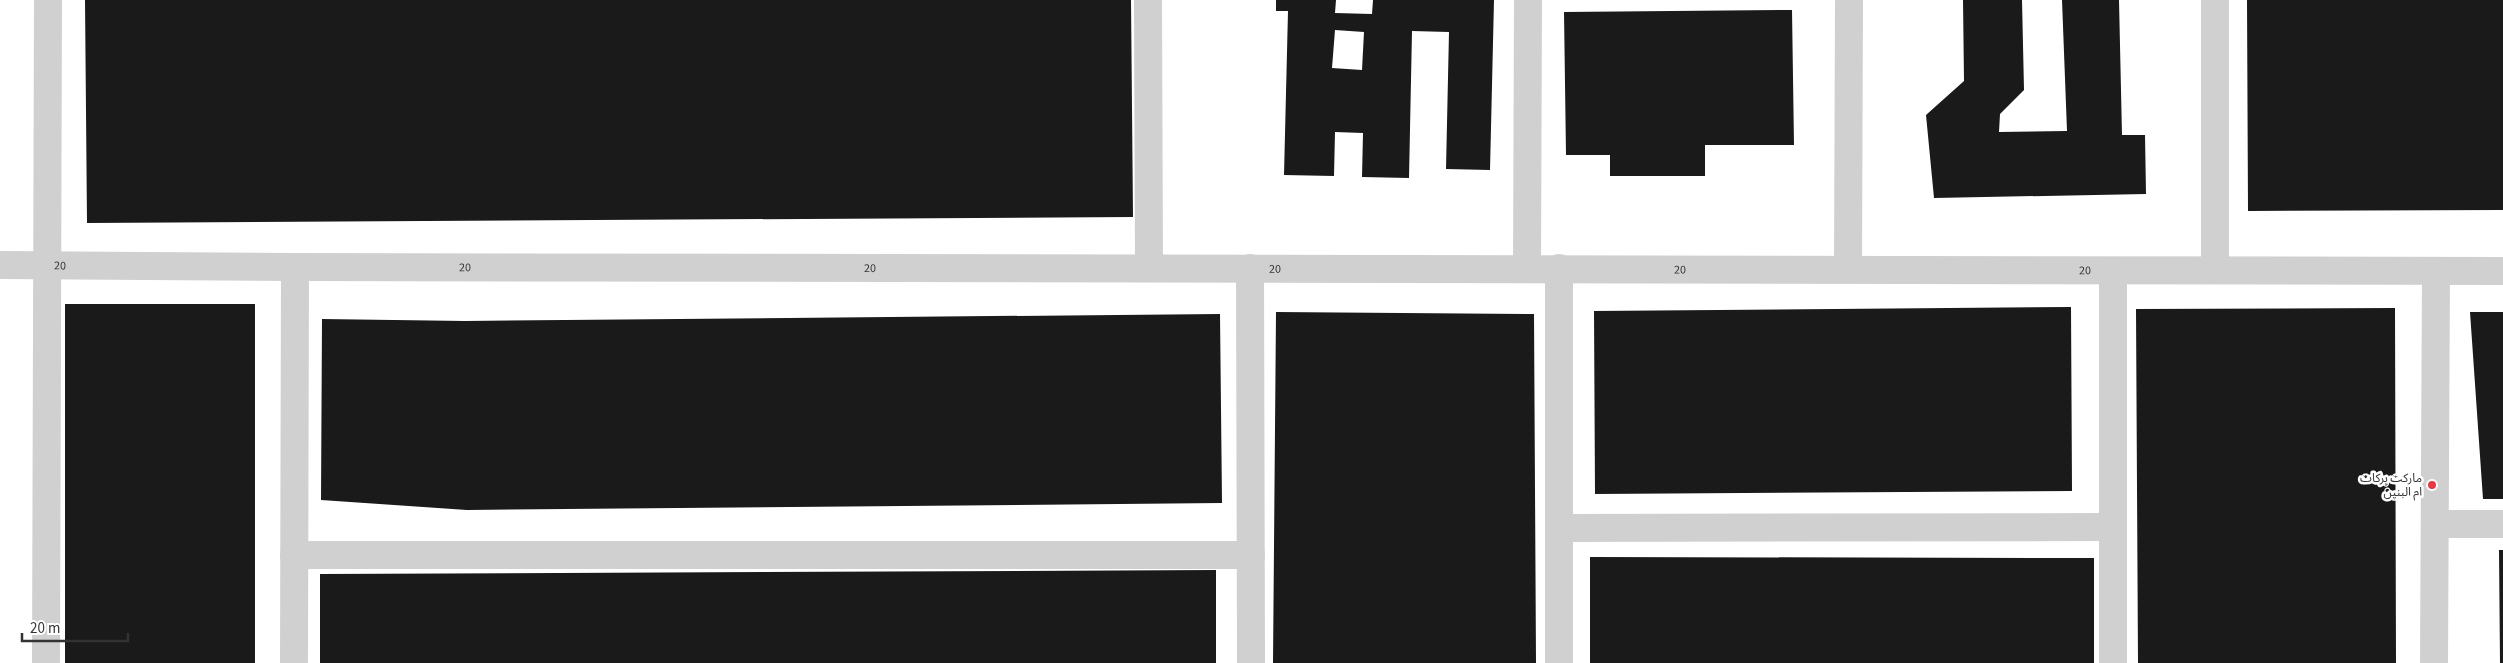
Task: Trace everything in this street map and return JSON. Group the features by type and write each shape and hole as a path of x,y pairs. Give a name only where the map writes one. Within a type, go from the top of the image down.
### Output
{"street":[{"name":"20","path":"46,663 48,0"},
{"path":"1148,0 1150,268"},
{"path":"1527,268 1528,0"},
{"path":"1848,269 1849,0"},
{"path":"2214,270 2215,0"},
{"name":"20","path":"48,264 295,267 2503,271"},
{"path":"0,265 48,264"},
{"path":"294,663 295,267"},
{"path":"1250,268 1251,663"},
{"path":"1559,268 1559,663"},
{"path":"2113,270 2113,663"},
{"path":"2434,663 2436,271"},
{"path":"2435,524 2503,524"},
{"path":"1559,528 2113,528"},
{"path":"294,555 1251,555"}],"building":[{"path":"85,0 1131,0 1133,217 87,223"},
{"path":"1276,0 1336,0 1335,13 1372,14 1373,0 1494,0 1490,170 1446,169 1449,32 1412,31 1409,178 1362,177 1363,133 1335,132 1334,176 1284,175 1288,11 1276,11","holes":["1335,30 1364,32 1362,70 1332,68"]},
{"path":"1963,0 2022,0 2024,90 2000,114 1999,132 2067,131 2062,0 2119,0 2122,135 2145,135 2146,194 1934,198 1926,115 1964,81"},
{"path":"2247,0 2503,0 2503,210 2248,211"},
{"path":"1792,10 1794,145 1705,145 1705,176 1610,176 1610,155 1566,155 1564,12"},
{"path":"65,304 255,304 255,663 65,663"},
{"path":"2071,307 2072,491 1595,494 1594,311"},
{"path":"2395,308 2396,663 2138,663 2136,309"},
{"path":"1276,312 1534,314 1536,663 1273,663"},
{"path":"2470,312 2503,312 2503,499 2483,499"},
{"path":"1220,314 1222,503 467,510 321,500 322,319 465,321"},
{"path":"2499,550 2503,550 2503,663 2500,663"},
{"path":"1590,557 2094,558 2094,663 1590,663"},
{"path":"1216,570 1216,663 320,663 320,574"}],"place":[{"name":"ماركت بركات ام البنين","path":"2432,485"}]}
